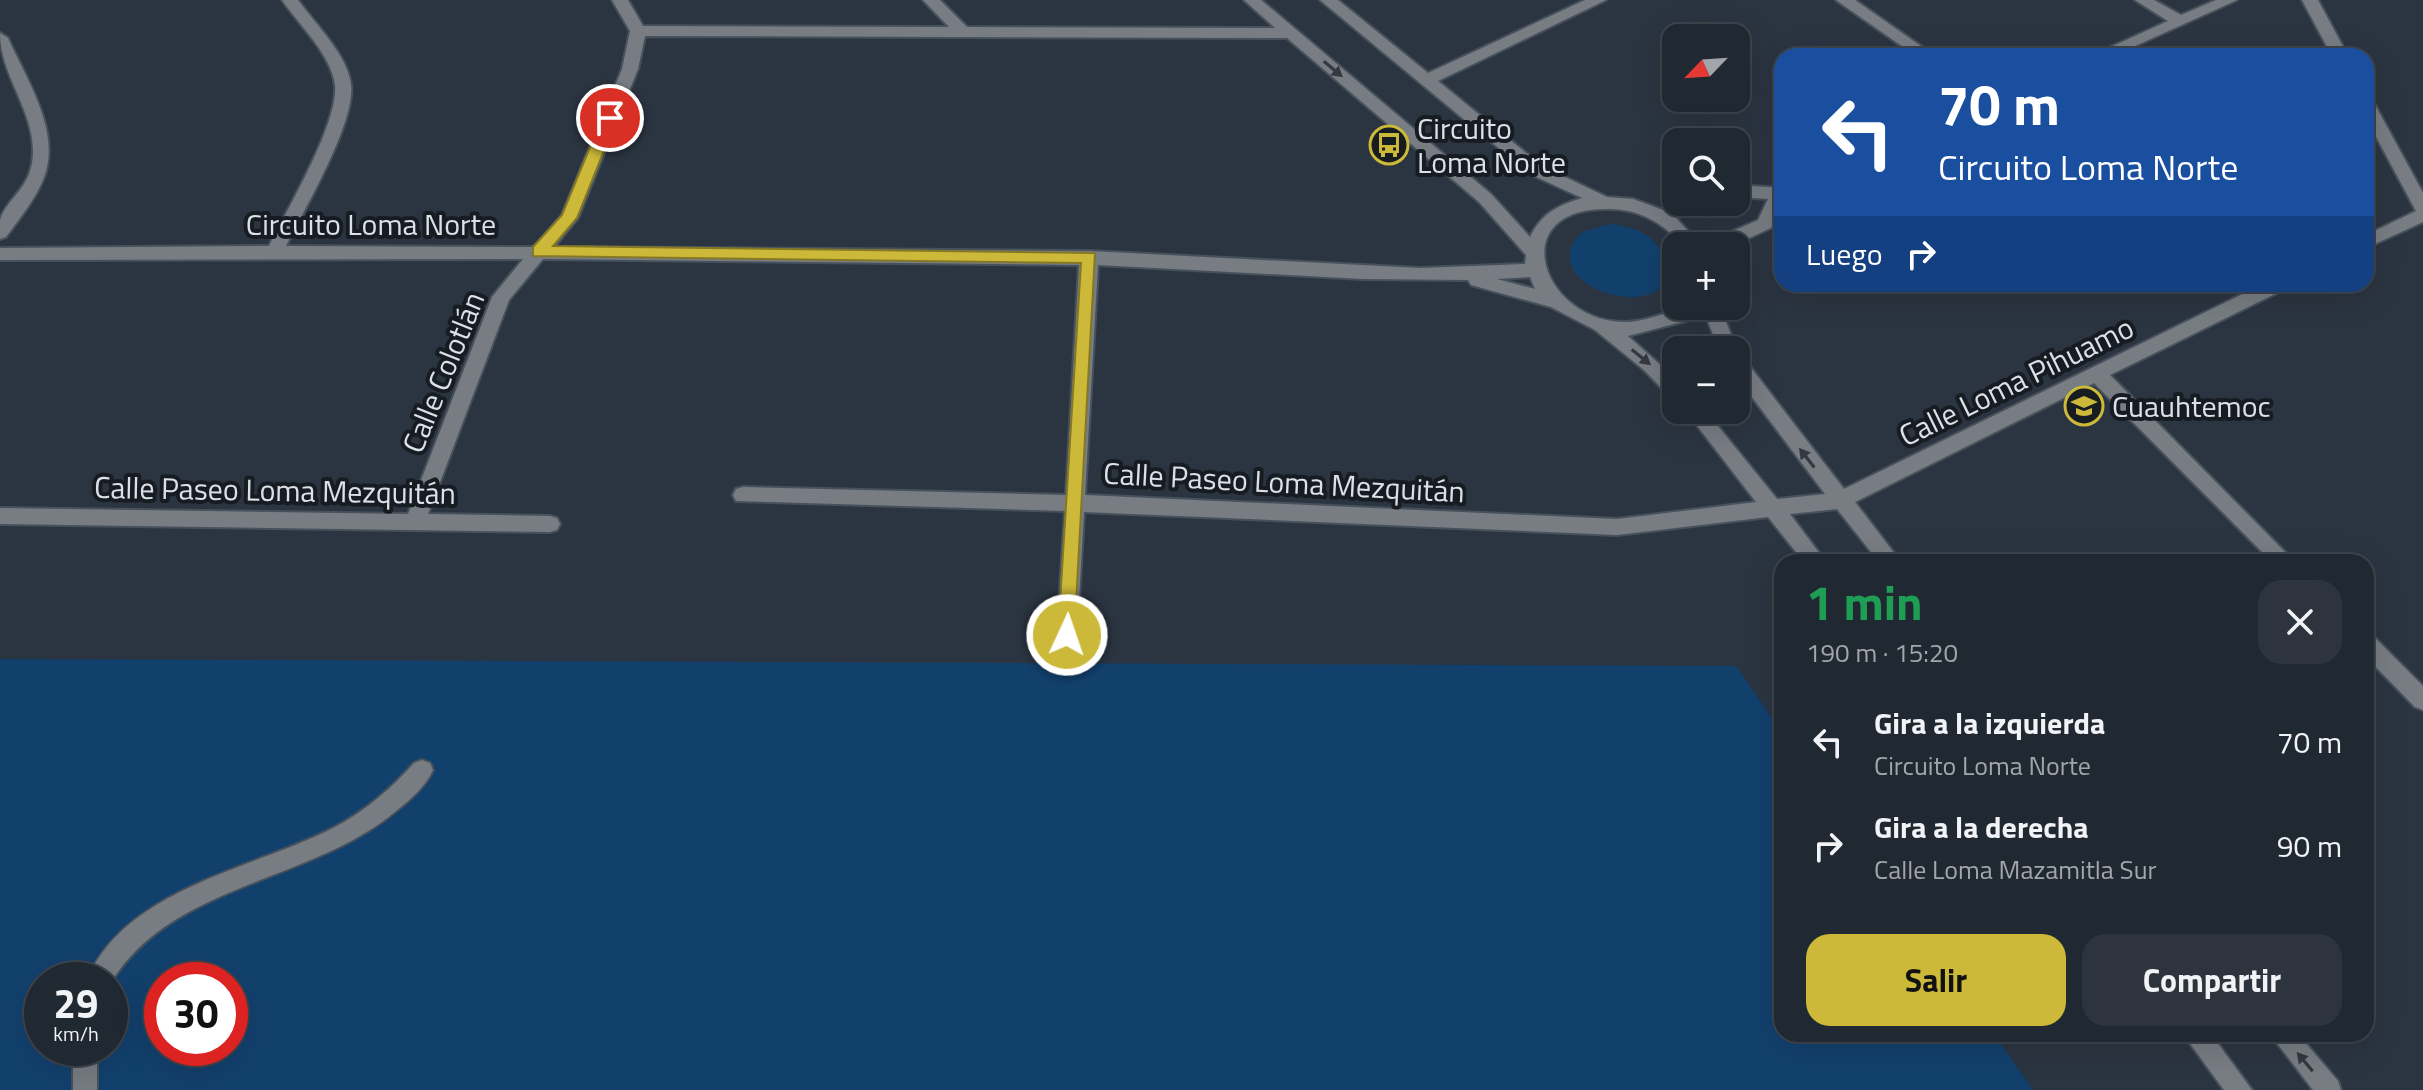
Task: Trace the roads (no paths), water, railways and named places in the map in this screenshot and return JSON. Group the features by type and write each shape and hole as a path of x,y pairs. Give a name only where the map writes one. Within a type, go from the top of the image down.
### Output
{"street":[{"path":"275,252 339,114 343,85 336,68 290,0"},
{"path":"620,0 638,31 1291,33"},
{"path":"931,0 962,31"},
{"path":"1252,0 1485,198 1531,250"},
{"path":"1328,0 1536,170 1566,186 1607,201 1636,205 1662,217 1681,232"},
{"path":"1427,80 1598,0"},
{"path":"1844,0 1915,48"},
{"path":"2143,0 2180,21"},
{"path":"2118,48 2229,0"},
{"path":"2310,0 2336,48"},
{"name":"Calle Colotlán","path":"415,522 501,297 569,218 630,69 638,31"},
{"path":"0,38 38,128 41,150 39,171 0,233"},
{"path":"2374,118 2423,212 2374,238"},
{"path":"1750,192 1774,194"},
{"path":"1607,201 1579,204 1555,213 1538,229 1531,250 1533,270 1554,301 1576,316 1602,326 1630,330 1666,320"},
{"path":"1747,232 1765,224 1774,207"},
{"name":"Circuito Loma Norte","path":"0,254 539,251 1090,258 1462,276 1533,270"},
{"path":"1067,635 1090,258"},
{"name":"Circuito Loma Norte","path":"1462,276 1554,301"},
{"name":"Calle Loma Pihuamo","path":"1772,507 1840,500 2263,292"},
{"path":"1602,326 1662,376"},
{"path":"2096,373 2277,554"},
{"path":"1750,380 1884,554"},
{"path":"1705,424 1810,554"},
{"name":"Calle Paseo Loma Mezquitán","path":"743,495 1075,503 1617,527 1772,507"},
{"name":"Calle Paseo Loma Mezquitán","path":"0,516 550,524"},
{"path":"2374,651 2423,700"},
{"path":"109,962 135,933 181,907 342,836 396,800 422,770"},
{"path":"2201,1042 2240,1090"},
{"path":"2289,1042 2329,1090"},
{"path":"85,1066 85,1090"}],"place":[{"name":"Circuito Loma Norte","path":"1389,145"},
{"name":"Cuauhtemoc","path":"2084,406"}]}
